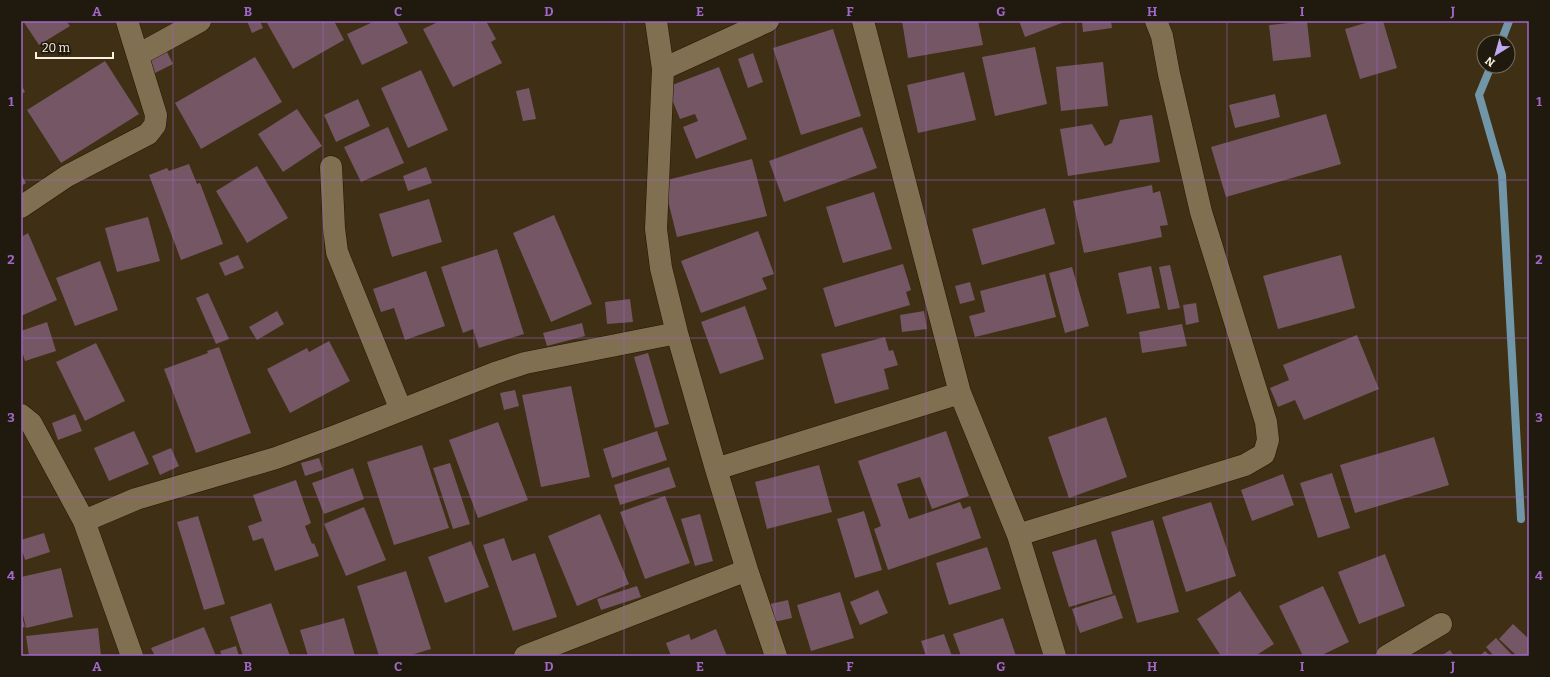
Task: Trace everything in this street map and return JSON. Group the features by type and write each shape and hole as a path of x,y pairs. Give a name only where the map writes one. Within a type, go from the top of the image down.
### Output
{"street":[{"path":"21,207 67,176 148,134 155,125 156,115 127,21"},
{"path":"138,55 200,21"},
{"path":"656,21 663,69 656,229 661,268 677,332 716,469 747,570 776,656"},
{"path":"663,69 768,21"},
{"path":"863,21 960,393 1018,535 1055,656"},
{"path":"1018,535 1245,465 1264,454 1268,440 1266,422 1201,212 1169,74 1162,36 1156,21"},
{"path":"332,167 334,228 337,252 401,410"},
{"path":"84,521 136,499 276,458 338,436 495,373 525,364 677,332"},
{"path":"716,469 960,393"},
{"path":"21,415 32,423 84,521 132,656"},
{"path":"525,656 747,570"},
{"path":"1387,656 1441,624"}],"building":[{"path":"23,21 66,21 70,26 39,45"},
{"path":"247,21 260,21 263,28 252,33"},
{"path":"271,21 334,21 344,40 293,69 267,23"},
{"path":"375,21 397,21 408,43 362,65 347,34"},
{"path":"440,21 486,21 496,39 491,42 502,63 453,87 423,29"},
{"path":"902,21 978,21 983,45 908,58"},
{"path":"1019,21 1067,21 1025,37"},
{"path":"1082,21 1111,21 1112,28 1083,32"},
{"path":"1307,21 1311,57 1273,61 1269,25"},
{"path":"1372,21 1383,21 1397,68 1360,79 1345,29"},
{"path":"833,29 861,116 801,135 773,48"},
{"path":"164,46 173,64 151,75 141,58"},
{"path":"1035,47 1047,104 995,116 982,57"},
{"path":"753,53 763,82 748,88 738,59"},
{"path":"255,57 282,102 201,149 175,103"},
{"path":"105,61 139,114 61,163 27,110"},
{"path":"1103,62 1108,106 1061,111 1056,67"},
{"path":"719,67 747,139 696,159 683,127 698,121 695,114 680,119 667,87"},
{"path":"421,70 448,130 408,148 381,88"},
{"path":"964,72 976,120 918,133 907,85"},
{"path":"21,84 25,92 21,94"},
{"path":"529,88 536,119 523,121 516,91"},
{"path":"1275,94 1280,117 1235,128 1229,105"},
{"path":"358,99 370,126 336,142 324,115"},
{"path":"297,109 322,146 283,172 258,134"},
{"path":"1326,114 1341,164 1226,197 1211,147"},
{"path":"1152,115 1160,162 1068,176 1060,129 1092,124 1105,146 1112,143 1120,120"},
{"path":"388,127 404,163 361,182 344,147"},
{"path":"862,127 877,168 784,202 769,161"},
{"path":"752,159 767,216 677,237 663,181"},
{"path":"189,164 197,184 200,183 223,244 181,260 149,175 167,168 169,171"},
{"path":"257,166 288,218 247,243 216,191"},
{"path":"426,167 432,183 408,191 403,176"},
{"path":"21,174 26,183 21,186"},
{"path":"1152,185 1153,193 1160,191 1168,225 1160,226 1162,237 1084,253 1073,201"},
{"path":"874,192 892,249 843,263 826,207"},
{"path":"429,199 442,242 392,257 379,214"},
{"path":"1045,208 1055,244 982,265 972,229"},
{"path":"554,215 592,304 551,322 513,233"},
{"path":"148,217 160,261 117,272 105,228"},
{"path":"758,231 774,274 762,278 767,289 701,313 681,261"},
{"path":"28,233 57,300 21,316 21,237"},
{"path":"497,249 524,334 479,348 473,329 463,333 441,267"},
{"path":"238,255 244,268 225,276 219,263"},
{"path":"1341,255 1355,308 1278,329 1263,276"},
{"path":"100,261 118,310 75,326 56,278"},
{"path":"903,264 911,290 906,292 910,305 835,327 823,288"},
{"path":"1170,265 1180,308 1168,310 1159,267"},
{"path":"1151,266 1160,308 1127,314 1118,273"},
{"path":"1072,267 1089,326 1065,333 1049,273"},
{"path":"426,271 445,326 405,340 394,308 381,312 373,289"},
{"path":"1045,274 1056,317 975,337 969,316 985,312 980,291"},
{"path":"970,282 975,300 960,304 955,286"},
{"path":"208,293 229,339 216,344 196,298"},
{"path":"630,299 633,322 607,324 605,302"},
{"path":"1196,303 1199,322 1186,325 1183,305"},
{"path":"745,306 764,359 720,374 701,322"},
{"path":"277,311 284,324 257,340 249,327"},
{"path":"924,311 927,329 902,332 900,315"},
{"path":"47,322 56,351 25,361 21,349 21,331"},
{"path":"582,323 585,336 547,346 543,333"},
{"path":"1182,324 1187,346 1142,353 1139,332"},
{"path":"1357,335 1379,389 1304,420 1295,400 1278,407 1270,388 1289,380 1283,365"},
{"path":"885,337 889,351 893,350 898,365 884,369 889,389 835,404 821,354"},
{"path":"329,341 350,381 290,413 267,369 307,348 309,352"},
{"path":"96,343 125,401 85,421 56,362"},
{"path":"219,347 251,433 196,453 164,369 208,353 207,351"},
{"path":"648,353 669,424 655,428 634,357"},
{"path":"571,386 590,477 541,487 522,395"},
{"path":"515,390 519,406 504,410 500,393"},
{"path":"75,414 82,431 58,440 52,423"},
{"path":"1106,417 1127,477 1069,498 1048,437"},
{"path":"498,422 528,500 478,518 449,440"},
{"path":"134,431 149,464 109,481 94,448"},
{"path":"657,431 667,460 612,478 603,449"},
{"path":"946,431 969,496 932,509 920,477 897,484 909,519 960,502 963,509 970,506 981,538 888,570 874,529 881,526 858,461"},
{"path":"1434,437 1449,485 1355,513 1340,465"},
{"path":"422,445 449,528 394,545 367,462"},
{"path":"171,448 179,466 160,475 152,456"},
{"path":"319,458 323,470 305,476 301,463"},
{"path":"450,463 470,524 453,529 433,468"},
{"path":"819,465 832,512 767,529 755,482"},
{"path":"669,467 676,487 620,505 614,485"},
{"path":"353,468 364,499 324,514 312,483"},
{"path":"1332,473 1350,528 1318,538 1300,483"},
{"path":"1283,474 1294,505 1252,521 1241,490"},
{"path":"296,480 311,523 305,526 312,544 314,543 319,556 275,571 263,538 253,541 248,526 262,521 253,495"},
{"path":"665,496 690,563 645,579 620,512"},
{"path":"1211,502 1236,576 1186,592 1162,517"},
{"path":"364,507 386,560 346,576 324,524"},
{"path":"864,511 882,570 855,578 837,519"},
{"path":"600,514 629,584 577,606 548,536"},
{"path":"700,514 713,561 695,566 681,519"},
{"path":"198,516 225,604 204,610 177,522"},
{"path":"1153,520 1179,612 1137,623 1111,532"},
{"path":"44,533 50,552 25,560 21,540"},
{"path":"504,538 512,561 535,553 557,617 513,631 483,545"},
{"path":"1096,539 1113,594 1069,607 1052,552"},
{"path":"471,541 489,587 445,603 428,557"},
{"path":"987,547 1001,589 949,605 936,563"},
{"path":"1385,554 1405,606 1359,624 1338,572"},
{"path":"61,568 73,617 26,628 21,607 21,577"},
{"path":"406,571 431,649 408,656 379,656 357,586"},
{"path":"637,586 641,597 601,610 597,599"},
{"path":"1323,586 1349,642 1320,656 1303,656 1279,606"},
{"path":"878,590 888,613 860,625 850,602"},
{"path":"1240,591 1274,644 1255,656 1221,656 1197,619"},
{"path":"840,592 854,638 811,651 797,605"},
{"path":"1115,595 1123,618 1080,633 1072,609"},
{"path":"788,600 792,618 774,622 770,604"},
{"path":"271,603 290,656 243,656 230,617"},
{"path":"21,613 25,627 21,628"},
{"path":"344,618 355,656 308,656 300,630"},
{"path":"1003,618 1016,656 961,656 953,634"},
{"path":"1513,624 1529,639 1529,656 1517,656 1499,639"},
{"path":"204,627 216,656 155,656 151,648"},
{"path":"98,628 101,656 29,656 26,636"},
{"path":"716,629 727,656 671,656 666,643 689,634 691,640"},
{"path":"944,634 952,656 926,656 921,641"},
{"path":"1496,638 1513,656 1494,656 1486,647"},
{"path":"236,646 239,656 222,656 220,651"},
{"path":"1450,650 1454,656 1441,656"},
{"path":"1485,651 1490,656 1480,656"}],"waterway":[{"path":"1504,34 1509,21"},
{"path":"1488,74 1479,95 1502,175 1521,519"}]}
